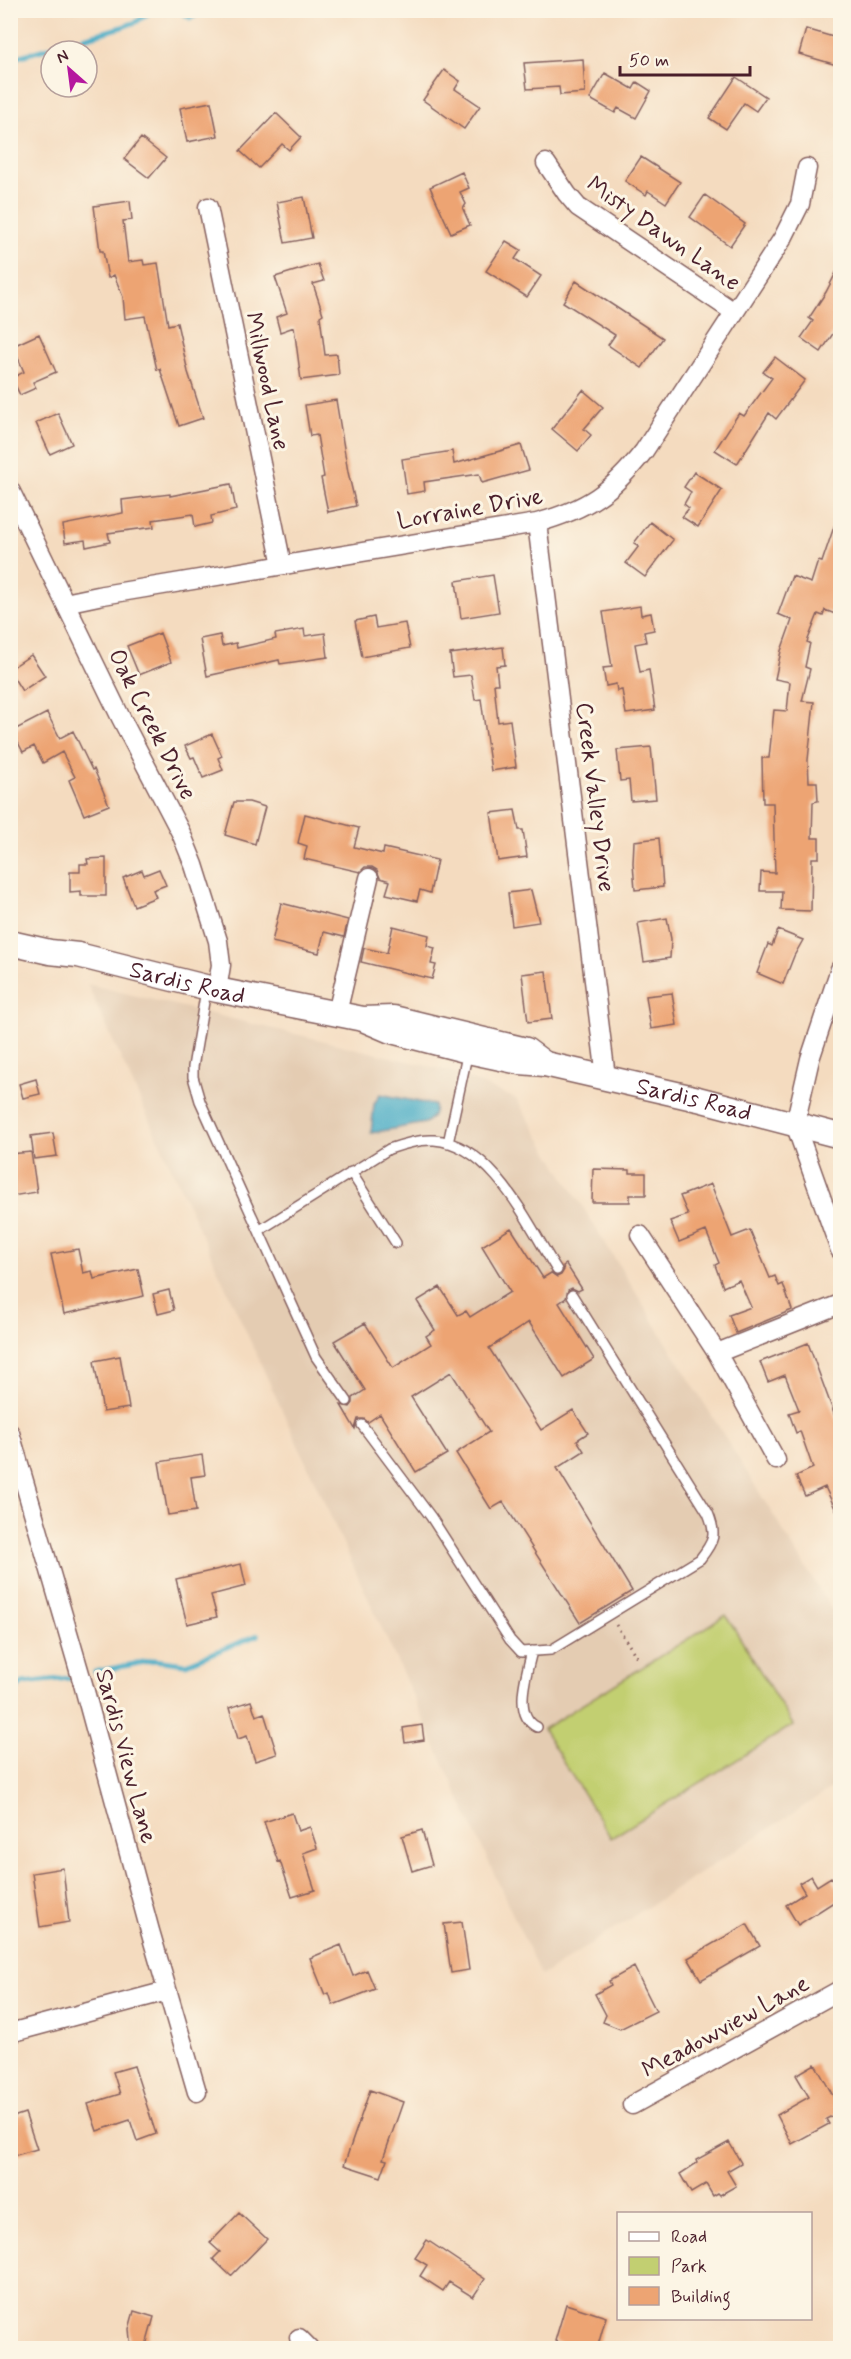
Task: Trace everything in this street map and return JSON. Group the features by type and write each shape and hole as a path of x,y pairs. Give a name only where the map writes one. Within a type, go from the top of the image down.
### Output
{"main road":[{"name":"Sardis Road","path":"10,943 50,952 78,955 212,989 363,1018 393,1018 526,1050 545,1064"},
{"name":"Sardis Road","path":"363,1018 391,1030 468,1051 606,1077 840,1136"}],"street":[{"name":"Misty Dawn Lane","path":"546,163 578,207 734,312"},
{"name":"Lorraine Drive","path":"65,603 537,523 588,503 623,478 644,451 783,238 800,204 807,168"},
{"name":"Millwood Lane","path":"208,207 282,565"},
{"name":"Oak Creek Drive","path":"10,490 181,833 194,865 218,941 221,965 212,989"},
{"name":"Creek Valley Drive","path":"537,523 606,1077"},
{"path":"337,1013 369,879"},
{"path":"840,969 810,1059 795,1124 840,1250"},
{"path":"640,1235 717,1353 776,1460"},
{"path":"717,1353 840,1304"},
{"name":"Sardis View Lane","path":"11,1440 83,1684 197,2092"},
{"name":"Meadowview Lane","path":"632,2104 840,1990"},
{"path":"10,2033 167,1991"}],"lane":[{"path":"212,989 193,1066 193,1077 200,1101 316,1356 347,1401"},
{"path":"448,1143 468,1051"},
{"path":"260,1230 389,1149 407,1143 433,1140 448,1143 470,1153 484,1163 503,1184 557,1270"},
{"path":"351,1172 396,1243"},
{"path":"362,1425 431,1517 510,1640 521,1652 551,1650 700,1559 712,1543 714,1526 708,1513 572,1294"},
{"path":"532,1651 523,1701 529,1723 537,1727"}],"path":[{"path":"618,1628 638,1659"}],"shaded area":[{"path":"87,984 453,1072 516,1099 840,1623 840,1783 541,1976"}],"green space":[{"path":"726,1615 793,1725 611,1838 543,1729"}],"water":[{"path":"380,1094 434,1105 434,1113 425,1123 371,1133 374,1104"}],"building":[{"path":"806,29 840,39 840,66 799,54"},
{"path":"583,59 585,93 560,95 559,87 527,89 524,63"},
{"path":"444,70 460,81 455,89 480,106 464,129 423,100"},
{"path":"605,73 633,89 637,82 651,91 636,118 618,108 615,113 590,99"},
{"path":"736,77 766,97 756,111 744,103 726,129 709,118"},
{"path":"211,102 218,136 187,142 180,108"},
{"path":"276,113 301,137 289,150 282,144 259,168 240,151"},
{"path":"141,138 166,158 149,178 124,159"},
{"path":"641,157 680,182 666,203 648,191 646,195 625,181"},
{"path":"462,172 469,188 460,192 466,204 463,209 470,225 451,233 430,187"},
{"path":"705,195 745,224 730,246 690,217"},
{"path":"304,197 312,238 285,243 277,202"},
{"path":"130,201 132,220 123,221 128,262 143,260 144,265 158,263 168,325 177,323 188,372 203,418 179,426 160,369 157,370 145,316 125,319 123,297 114,275 108,278 103,251 100,251 94,206"},
{"path":"506,241 521,250 515,259 541,276 527,297 486,271"},
{"path":"318,264 324,281 313,284 323,314 320,316 325,355 337,354 339,375 301,380 294,327 280,332 276,317 287,313 275,277"},
{"path":"840,265 840,323 821,352 801,338 813,321 809,318"},
{"path":"576,281 663,338 642,368 608,345 615,335 563,302"},
{"path":"39,334 56,372 33,382 36,388 20,395 12,378 24,372 13,346"},
{"path":"775,357 805,380 776,419 769,413 737,464 715,450 739,413 744,416 772,378 763,372"},
{"path":"583,390 603,407 584,429 591,435 578,451 552,429"},
{"path":"336,400 356,506 328,512 321,478 324,477 317,435 310,436 305,405"},
{"path":"58,413 72,444 50,454 36,423"},
{"path":"521,445 529,470 482,483 479,474 424,482 425,491 407,494 402,459 452,451 454,464"},
{"path":"694,472 722,490 698,527 682,517 689,508 684,504 691,492 684,487"},
{"path":"231,484 236,510 211,516 212,523 195,527 193,514 153,520 154,527 108,533 110,542 86,547 85,540 65,543 63,525 123,513 122,500 170,494 170,496"},
{"path":"838,515 840,516 840,616 825,610 823,616 818,614 807,642 810,643 805,667 810,669 802,701 814,702 808,760 809,782 817,782 818,801 813,802 812,838 819,838 819,858 812,858 811,911 781,910 782,891 760,891 761,872 775,873 773,803 763,803 762,758 769,758 774,710 787,711 790,682 775,679 781,651 792,620 778,614 792,576 811,583 818,561 822,562"},
{"path":"650,522 673,540 645,577 626,563 639,546 634,543"},
{"path":"493,575 499,612 461,618 456,581"},
{"path":"640,606 641,615 651,613 654,630 644,632 646,642 635,644 640,672 649,670 655,710 626,714 622,690 617,691 616,684 606,686 603,668 612,667 603,612"},
{"path":"374,617 376,628 405,623 410,648 362,657 355,621"},
{"path":"304,629 305,636 325,633 328,657 280,664 279,660 207,676 200,639 220,635 222,646 236,643 237,648 276,639 275,634"},
{"path":"160,633 171,662 139,675 127,646"},
{"path":"503,647 505,665 496,666 498,684 494,684 498,722 510,720 516,767 491,771 481,699 475,700 471,675 453,677 450,654"},
{"path":"31,655 45,676 22,691 10,669"},
{"path":"47,713 60,738 73,731 92,770 94,769 109,805 84,815 69,780 75,777 62,752 43,763 34,746 23,752 12,731"},
{"path":"212,734 222,756 218,758 223,770 203,778 194,757 191,758 185,746"},
{"path":"651,747 656,799 631,801 629,780 620,781 617,750"},
{"path":"234,802 249,802 265,807 255,844 225,835"},
{"path":"515,810 519,830 523,830 527,857 498,861 491,813"},
{"path":"305,814 359,828 354,847 383,854 384,848 437,860 430,893 420,890 417,901 386,894 390,881 380,878 377,870 372,867 365,867 360,872 304,859 307,846 298,843"},
{"path":"659,838 663,887 635,890 634,841"},
{"path":"106,858 106,896 81,896 81,891 70,892 70,872 80,872 80,864 88,864 87,859"},
{"path":"159,869 166,885 153,890 156,897 134,906 123,878 142,870 144,875"},
{"path":"531,890 539,922 512,926 508,893"},
{"path":"281,903 348,920 344,937 324,932 319,953 272,942"},
{"path":"667,918 671,939 670,958 644,962 638,923"},
{"path":"393,926 429,935 427,946 435,948 431,964 436,965 432,979 361,962 364,948 387,953"},
{"path":"778,930 803,940 783,984 757,973 768,944 772,946"},
{"path":"546,971 552,1019 528,1022 522,974"},
{"path":"672,993 677,1025 651,1029 646,996"},
{"path":"36,1079 40,1094 23,1098 19,1084"},
{"path":"53,1133 57,1156 34,1159 31,1136"},
{"path":"31,1152 37,1192 12,1196 10,1154"},
{"path":"593,1169 646,1173 646,1195 630,1195 630,1202 592,1202"},
{"path":"711,1184 732,1237 750,1230 770,1278 775,1276 779,1286 783,1284 792,1310 736,1333 729,1315 751,1307 739,1280 723,1287 715,1265 719,1263 706,1231 679,1242 670,1221 688,1215 680,1196"},
{"path":"511,1228 543,1278 551,1273 557,1277 561,1275 564,1270 563,1266 566,1264 582,1289 568,1290 566,1298 559,1303 594,1359 564,1378 529,1322 489,1348 541,1430 573,1410 588,1433 577,1440 584,1451 557,1468 632,1591 580,1623 503,1502 491,1509 456,1453 489,1432 451,1372 411,1397 447,1454 416,1472 380,1414 368,1422 358,1419 355,1429 341,1405 350,1407 353,1398 365,1390 334,1341 365,1323 393,1368 431,1344 426,1336 435,1330 417,1301 440,1287 458,1315 466,1311 470,1317 510,1292 482,1246"},
{"path":"78,1249 83,1273 92,1271 94,1279 138,1269 144,1296 64,1314 51,1254"},
{"path":"169,1290 174,1310 158,1314 153,1294"},
{"path":"808,1343 840,1430 840,1519 825,1487 805,1496 796,1476 813,1468 800,1431 796,1433 789,1413 799,1410 785,1375 768,1382 760,1362"},
{"path":"120,1356 129,1408 103,1412 94,1361"},
{"path":"202,1455 205,1475 191,1477 196,1511 168,1515 159,1462"},
{"path":"241,1564 246,1586 211,1595 217,1617 187,1624 176,1579"},
{"path":"251,1701 256,1716 264,1713 277,1754 255,1761 247,1736 238,1739 229,1708"},
{"path":"422,1725 424,1740 405,1743 403,1728"},
{"path":"292,1813 298,1831 310,1827 317,1848 303,1853 315,1890 292,1897 264,1822"},
{"path":"422,1830 432,1865 412,1871 402,1836"},
{"path":"63,1868 69,1922 40,1927 32,1873"},
{"path":"811,1876 817,1886 831,1877 840,1891 840,1898 798,1925 786,1905 805,1893 799,1883"},
{"path":"462,1922 469,1970 451,1973 444,1924"},
{"path":"747,1924 760,1946 701,1980 688,1958"},
{"path":"341,1945 353,1976 367,1970 375,1989 333,2005 329,1993 325,1995 310,1958"},
{"path":"634,1967 656,2011 620,2029 603,2022 606,2015 595,1994 611,1985 609,1981"},
{"path":"815,2064 840,2108 840,2112 826,2119 829,2124 792,2144 777,2115 809,2097 796,2075"},
{"path":"134,2066 156,2134 137,2141 130,2120 97,2131 88,2104 120,2094 113,2072"},
{"path":"370,2090 403,2102 383,2159 387,2160 381,2177 344,2165"},
{"path":"25,2113 37,2149 16,2155 15,2151 10,2153 10,2118"},
{"path":"729,2142 741,2163 727,2171 736,2186 720,2195 718,2193 713,2196 706,2184 691,2193 680,2174 697,2163 696,2160"},
{"path":"239,2213 267,2239 231,2276 213,2259 220,2252 210,2243"},
{"path":"427,2240 485,2279 473,2297 449,2282 443,2291 420,2276 427,2265 415,2258"},
{"path":"566,2304 606,2317 597,2349 578,2349 555,2341"},
{"path":"134,2311 154,2317 145,2349 131,2349 129,2329"}],"waterway":[{"path":"10,59 122,27 136,22 153,10"},
{"path":"178,10 190,18 195,16 199,10"},
{"path":"95,1672 154,1660 186,1664 258,1635"},
{"path":"10,1694 23,1683 70,1678"}]}
